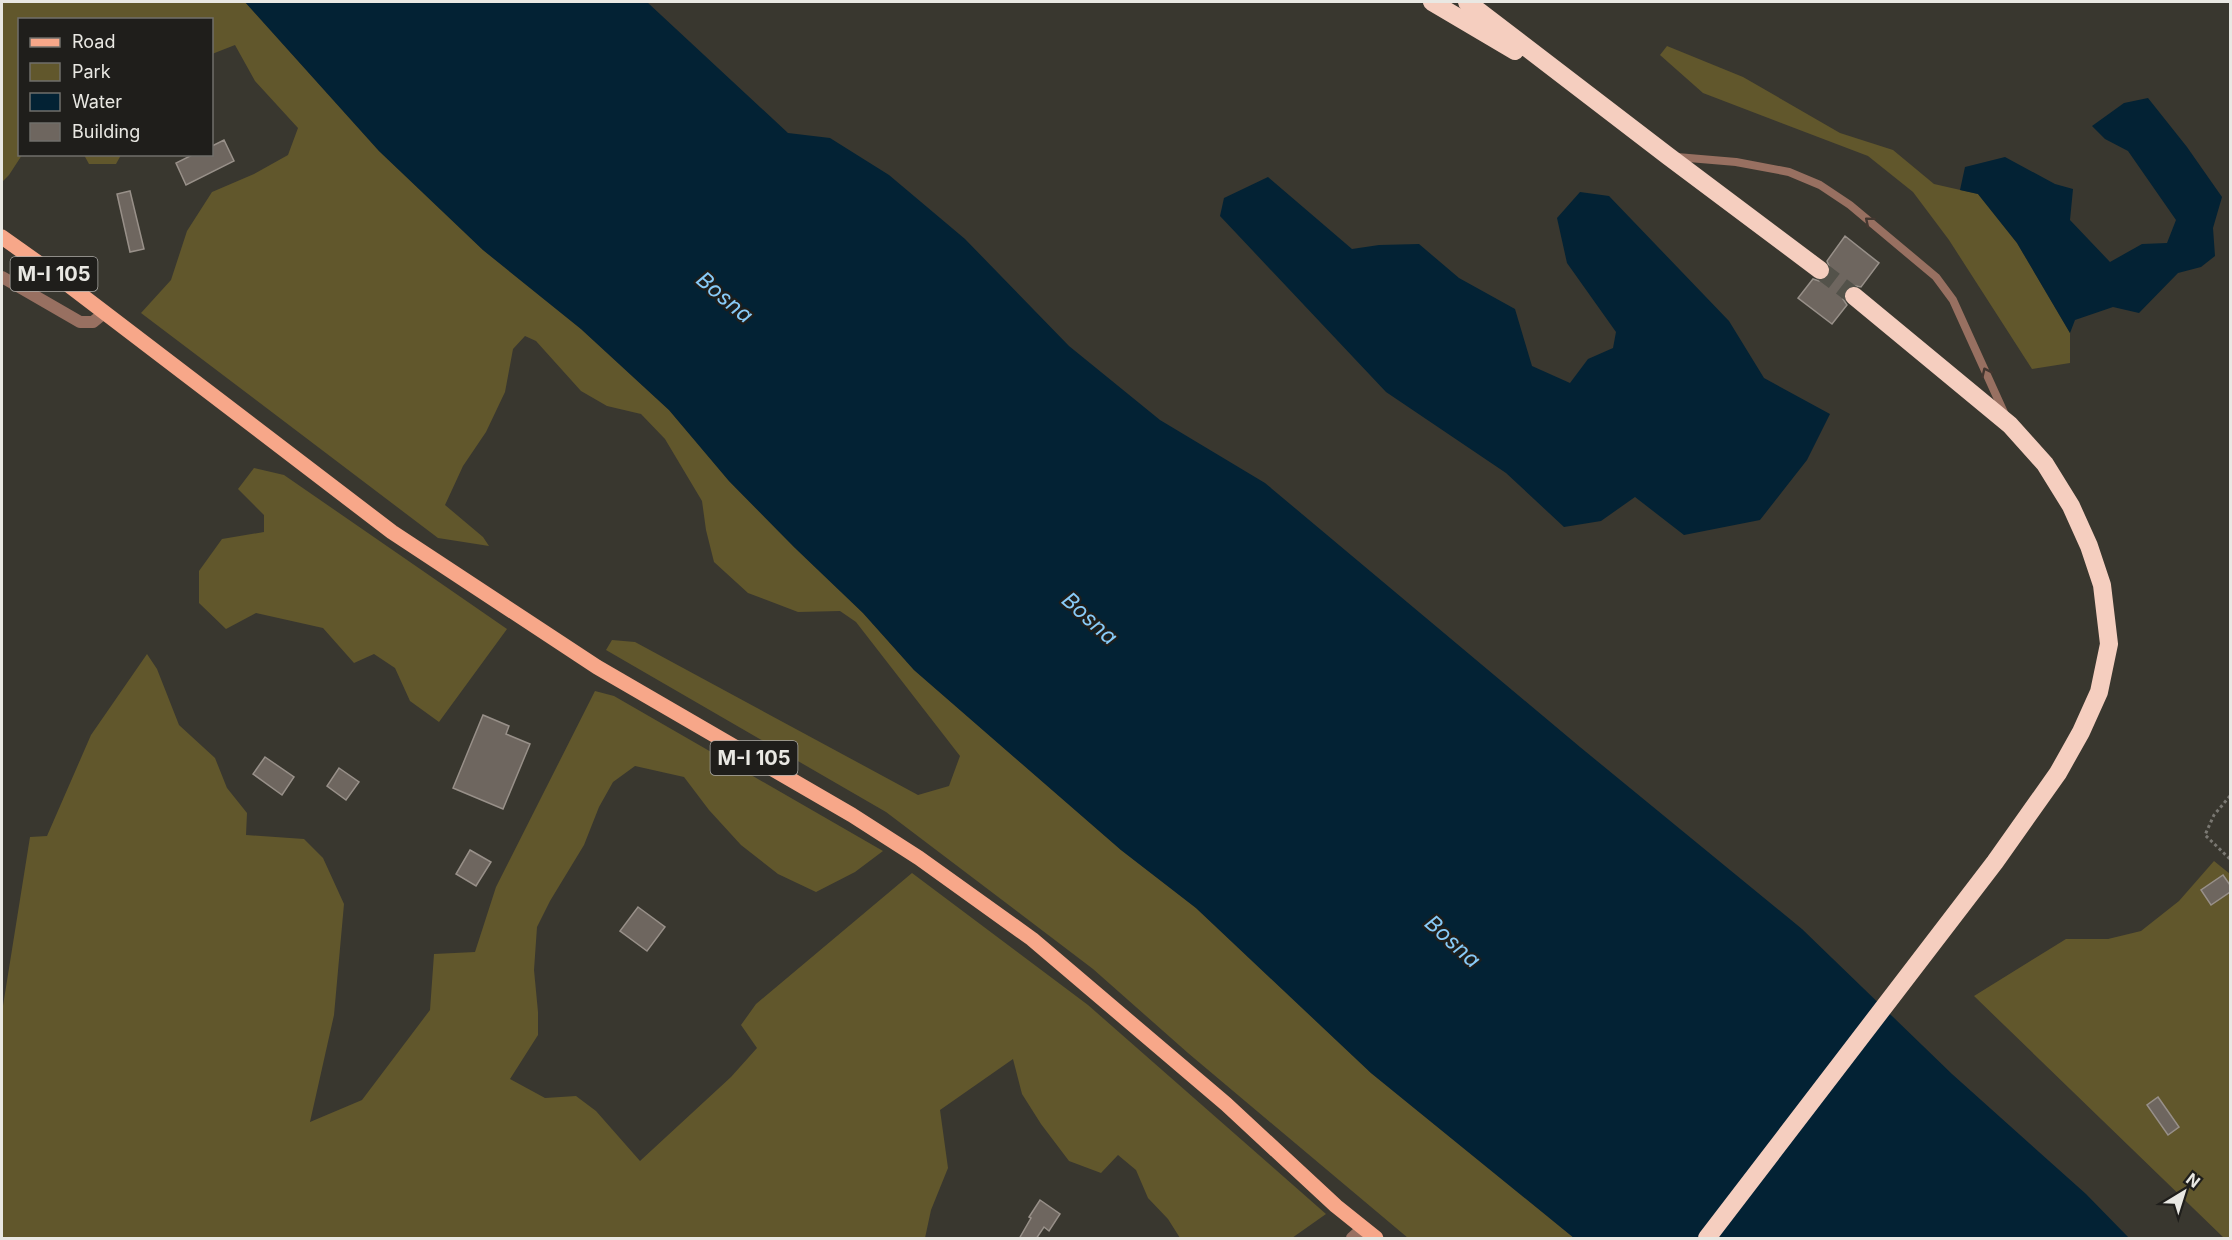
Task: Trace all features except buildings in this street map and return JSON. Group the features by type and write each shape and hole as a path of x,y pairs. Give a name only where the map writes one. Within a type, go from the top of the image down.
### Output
{"highway":[{"path":"1432,2 1597,102"},
{"path":"1467,2 1820,270"},
{"path":"1707,1239 1995,862 2058,773 2081,732 2099,692 2109,644 2102,585 2089,546 2071,506 2045,464 2010,425 1854,296"}],"main road":[{"name":"M-I 105","path":"2,237 392,532 597,667 852,815 919,858 1032,939 1226,1104 1336,1206 1358,1233 1376,1239"}],"street":[{"path":"2,277 80,322 93,322 104,313"}],"lane":[{"path":"1668,156 1736,162 1789,172 1820,185 1850,205 1936,277 1953,300 2010,425"}],"path":[{"path":"2230,796 2214,815 2205,835 2230,859"}],"green space":[{"path":"2,2 245,2 379,151 483,250 581,329 669,410 729,481 863,613 914,670 1121,850 1196,908 1371,1073 1574,1238 1408,1238 1188,1053 1093,969 886,812 606,650 612,640 635,642 918,795 949,786 960,756 856,622 840,611 798,612 748,593 714,562 702,501 665,439 641,414 607,406 581,391 536,341 525,336 513,349 505,392 486,432 463,466 445,505 483,537 489,546 438,538 141,313 171,280 187,231 212,192 254,174 288,155 298,128 255,81 235,45 213,54 213,18 18,18 18,156 21,156 2,182"},
{"path":"1667,46 1743,77 1840,133 1893,150 1934,184 1978,194 2017,243 2070,333 2070,363 2032,369 1949,240 1913,192 1868,156 1703,93 1660,55"},
{"path":"85,156 120,156 116,164 89,164"},
{"path":"254,468 284,475 507,629 439,722 410,701 395,668 374,654 354,663 323,628 256,613 226,629 199,603 199,571 222,539 264,532 264,515 238,489"},
{"path":"147,654 157,669 179,725 215,758 227,788 247,813 246,835 304,839 323,858 344,904 334,1015 310,1122 362,1100 430,1010 434,954 475,952 496,887 595,691 614,696 883,851 855,872 816,892 778,874 741,845 709,810 684,777 635,766 613,782 599,807 584,845 537,927 534,970 538,1035 510,1079 545,1098 576,1096 596,1111 640,1161 731,1077 757,1048 741,1025 756,1004 912,873 1088,1005 1326,1214 1292,1238 1180,1238 1168,1219 1148,1198 1136,1170 1118,1155 1101,1173 1069,1161 1022,1094 1013,1059 940,1110 948,1168 931,1210 925,1238 2,1238 2,1012 30,837 47,836 91,735"},
{"path":"2214,861 2230,874 2230,1238 2224,1238 1974,996 2066,939 2108,939 2141,931 2179,901"}],"water":[{"name":"Bosna","path":"245,2 647,2 788,133 830,138 889,175 965,239 1069,346 1160,420 1265,483 1580,747 1802,929 1952,1074 2086,1194 2129,1238 1574,1238 1371,1073 1196,908 1121,850 914,670 863,613 729,481 669,410 581,329 483,250 379,151"},
{"path":"2148,98 2187,147 2222,197 2213,228 2215,256 2201,267 2178,273 2139,313 2113,307 2075,320 2070,333 2017,243 1978,194 1960,190 1965,167 2005,157 2055,184 2073,189 2070,220 2110,262 2142,244 2167,243 2176,220 2128,151 2105,139 2092,126 2124,103"},
{"path":"1268,177 1352,249 1379,245 1419,244 1459,278 1515,309 1532,366 1570,383 1588,359 1613,348 1616,332 1567,263 1557,218 1580,192 1609,196 1729,321 1764,378 1830,414 1807,460 1760,520 1684,535 1635,497 1601,521 1564,527 1506,473 1386,392 1220,216 1224,198"}],"tunnel":[{"path":"1820,270 1854,296"}]}
